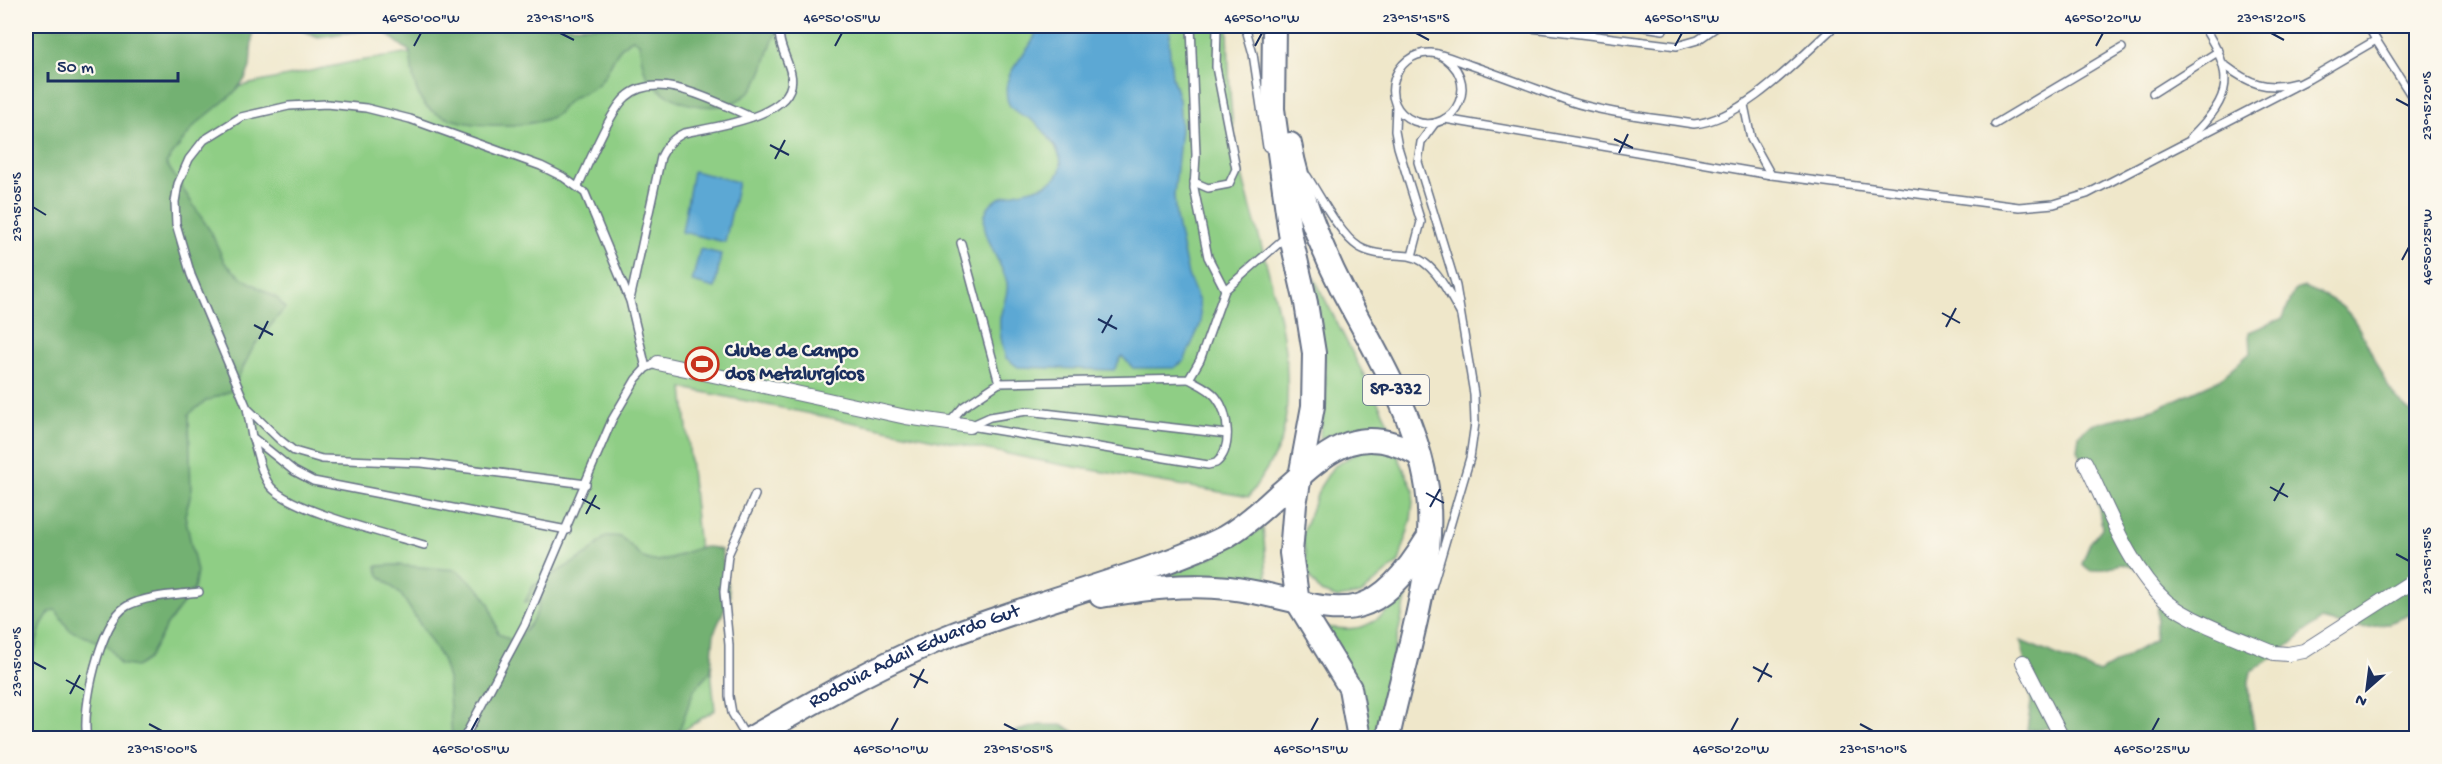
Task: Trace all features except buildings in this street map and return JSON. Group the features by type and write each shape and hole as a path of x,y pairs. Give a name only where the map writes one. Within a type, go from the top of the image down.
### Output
{"main road":[{"name":"SP-332","path":"1274,26 1273,109 1290,233 1306,303 1314,353 1313,406 1300,476 1291,553 1298,603 1350,688 1359,738"},
{"name":"SP-332","path":"1274,57 1291,151 1305,196 1341,286 1399,397 1419,454 1427,488 1429,536 1424,575 1388,738"},
{"path":"1300,476 1322,456 1351,441 1384,440 1400,444 1419,454"},
{"name":"Rodovia Adail Eduardo Gut","path":"749,738 897,659 956,633 1052,602 1192,552 1225,537 1253,518 1300,476"},
{"path":"1298,603 1337,610 1366,604 1397,580 1413,563 1429,536"},
{"name":"Rodovia Adail Eduardo Gut","path":"1052,602 1193,585 1231,588 1298,603"}],"street":[{"path":"652,365 906,417 970,426"},
{"path":"2085,462 2133,557 2148,582 2167,602 2190,615 2274,653 2288,654 2304,651 2416,579"},
{"path":"2023,662 2062,738"}],"lane":[{"path":"630,301 661,157 669,142 684,133 751,117 782,103 791,86 792,76 779,36 780,26"},
{"path":"1191,26 1196,155 1194,182 1208,257 1225,290"},
{"path":"1194,182 1208,188 1230,184 1236,169 1216,66 1217,26"},
{"path":"1245,26 1253,54 1268,148 1283,183"},
{"path":"1516,26 1677,46 1698,40 1718,26"},
{"path":"1638,26 1663,30"},
{"path":"1412,256 1421,222 1398,147 1395,130 1396,107 1392,86 1400,67 1417,55 1438,54 1570,102 1694,124 1711,122 1744,105 1835,26"},
{"path":"2203,26 2226,66 2241,78 2272,87 2309,79"},
{"path":"2368,26 2416,103"},
{"path":"1445,118 1771,175 2019,207 2042,205 2087,194 2309,79 2376,40"},
{"path":"1995,124 2122,48"},
{"path":"2153,93 2219,51"},
{"path":"1408,651 1442,562 1470,458 1475,423 1474,394 1450,258 1418,162 1421,142 1435,123 1455,109 1461,97 1462,84 1458,71 1450,60 1438,54"},
{"path":"2185,144 2219,106 2226,66"},
{"path":"578,186 601,136 626,97 644,88 660,85 683,90 751,117"},
{"path":"424,545 318,512 281,495 271,487 263,473 252,437 247,408 191,275 177,224 175,202 178,184 189,159 204,140 215,131 241,117 289,106 327,104 366,108 410,119 530,162 578,186 585,193 630,301 652,365 620,405 525,624 464,738"},
{"path":"1744,105 1751,139 1771,175"},
{"path":"1396,107 1413,120 1435,123"},
{"path":"1291,151 1340,226 1358,246 1385,255 1412,256 1438,277 1462,318"},
{"path":"1189,379 1200,360 1225,290 1290,233"},
{"path":"961,243 999,383"},
{"path":"948,423 963,407 999,383 1189,379 1208,389 1217,398 1223,408 1227,434 1226,449 1222,458 1208,465 970,426"},
{"path":"247,408 294,451 309,457 457,467 586,484"},
{"path":"970,426 990,417 1027,411 1227,434"},
{"path":"252,437 294,471 313,481 567,530"},
{"path":"749,738 732,713 729,696 729,645 724,592 728,555 755,495"},
{"path":"87,738 86,705 100,653 118,614 124,607 138,601 199,592"}],"green space":[{"path":"26,26 253,26 250,67 245,79 234,93 195,125 166,163 211,232 225,263 242,278 277,298 285,308 254,346 231,391 206,401 189,414 191,494 185,515 197,572 194,589 167,625 148,659 136,667 120,664 108,646 69,630 56,610 50,611 42,624 26,678"},
{"path":"267,26 781,26 773,40 758,81 742,98 729,104 699,106 670,97 646,75 639,43 633,39 620,49 607,73 597,85 572,99 556,115 526,124 486,125 446,118 432,111 422,101 417,90 410,52 385,33 374,29 318,37 293,27 268,33"},
{"name":"Clube de Campo dos Metalurgícos","path":"587,26 1228,26 1233,128 1247,195 1276,299 1287,370 1287,404 1280,445 1249,497 1057,464 683,388 715,710 671,738 26,738 26,552 106,259 209,93 352,62"},
{"path":"1313,276 1393,432 1362,425 1319,439 1325,398 1325,377 1320,318"},
{"path":"2304,287 2335,302 2351,316 2386,383 2404,406 2416,415 2416,612 2389,623 2369,627 2349,626 2320,620 2281,652 2251,672 2249,696 2255,738 2076,738 2062,727 2027,730 2031,702 2021,641 2099,673 2155,640 2158,606 2148,571 2121,564 2091,571 2082,564 2090,543 2102,528 2093,473 2077,450 2079,435 2090,425 2157,408 2219,380 2250,353 2249,332 2283,318 2295,290"},
{"path":"1364,448 1396,452 1414,491 1411,520 1399,562 1361,594 1338,598 1321,592 1309,577 1302,535 1320,487 1333,467"},
{"path":"1263,528 1268,587 1161,578 1213,556"},
{"path":"606,536 620,537 639,555 654,561 704,547 721,550 730,596 714,633 711,671 694,690 678,734 680,738 452,738 448,679 442,659 402,596 379,575 376,566 396,565 457,570 481,591 490,605 498,633 512,641 527,628 537,611 540,599 525,602 533,586 588,554"},
{"path":"1407,595 1374,738 1366,738 1322,626 1350,629 1369,624"},
{"path":"1039,725 1063,725 1078,734 1077,738 996,738 1002,735"}],"water":[{"path":"1037,26 1171,26 1169,44 1172,77 1179,99 1181,129 1174,196 1176,218 1188,275 1199,302 1201,323 1184,361 1174,368 1133,368 1122,356 1114,370 1018,367 1006,358 1000,323 1007,283 986,234 985,215 989,206 996,200 1041,187 1050,182 1058,176 1061,166 1059,154 1047,135 1033,121 1013,110 1007,98 1006,87 1009,77 1031,44"},
{"path":"693,171 738,182 725,242 682,232"},
{"path":"700,249 721,254 715,288 692,282"}],"place":[{"name":"Clube de Campo dos Metalurgícos","path":"702,364"}]}
